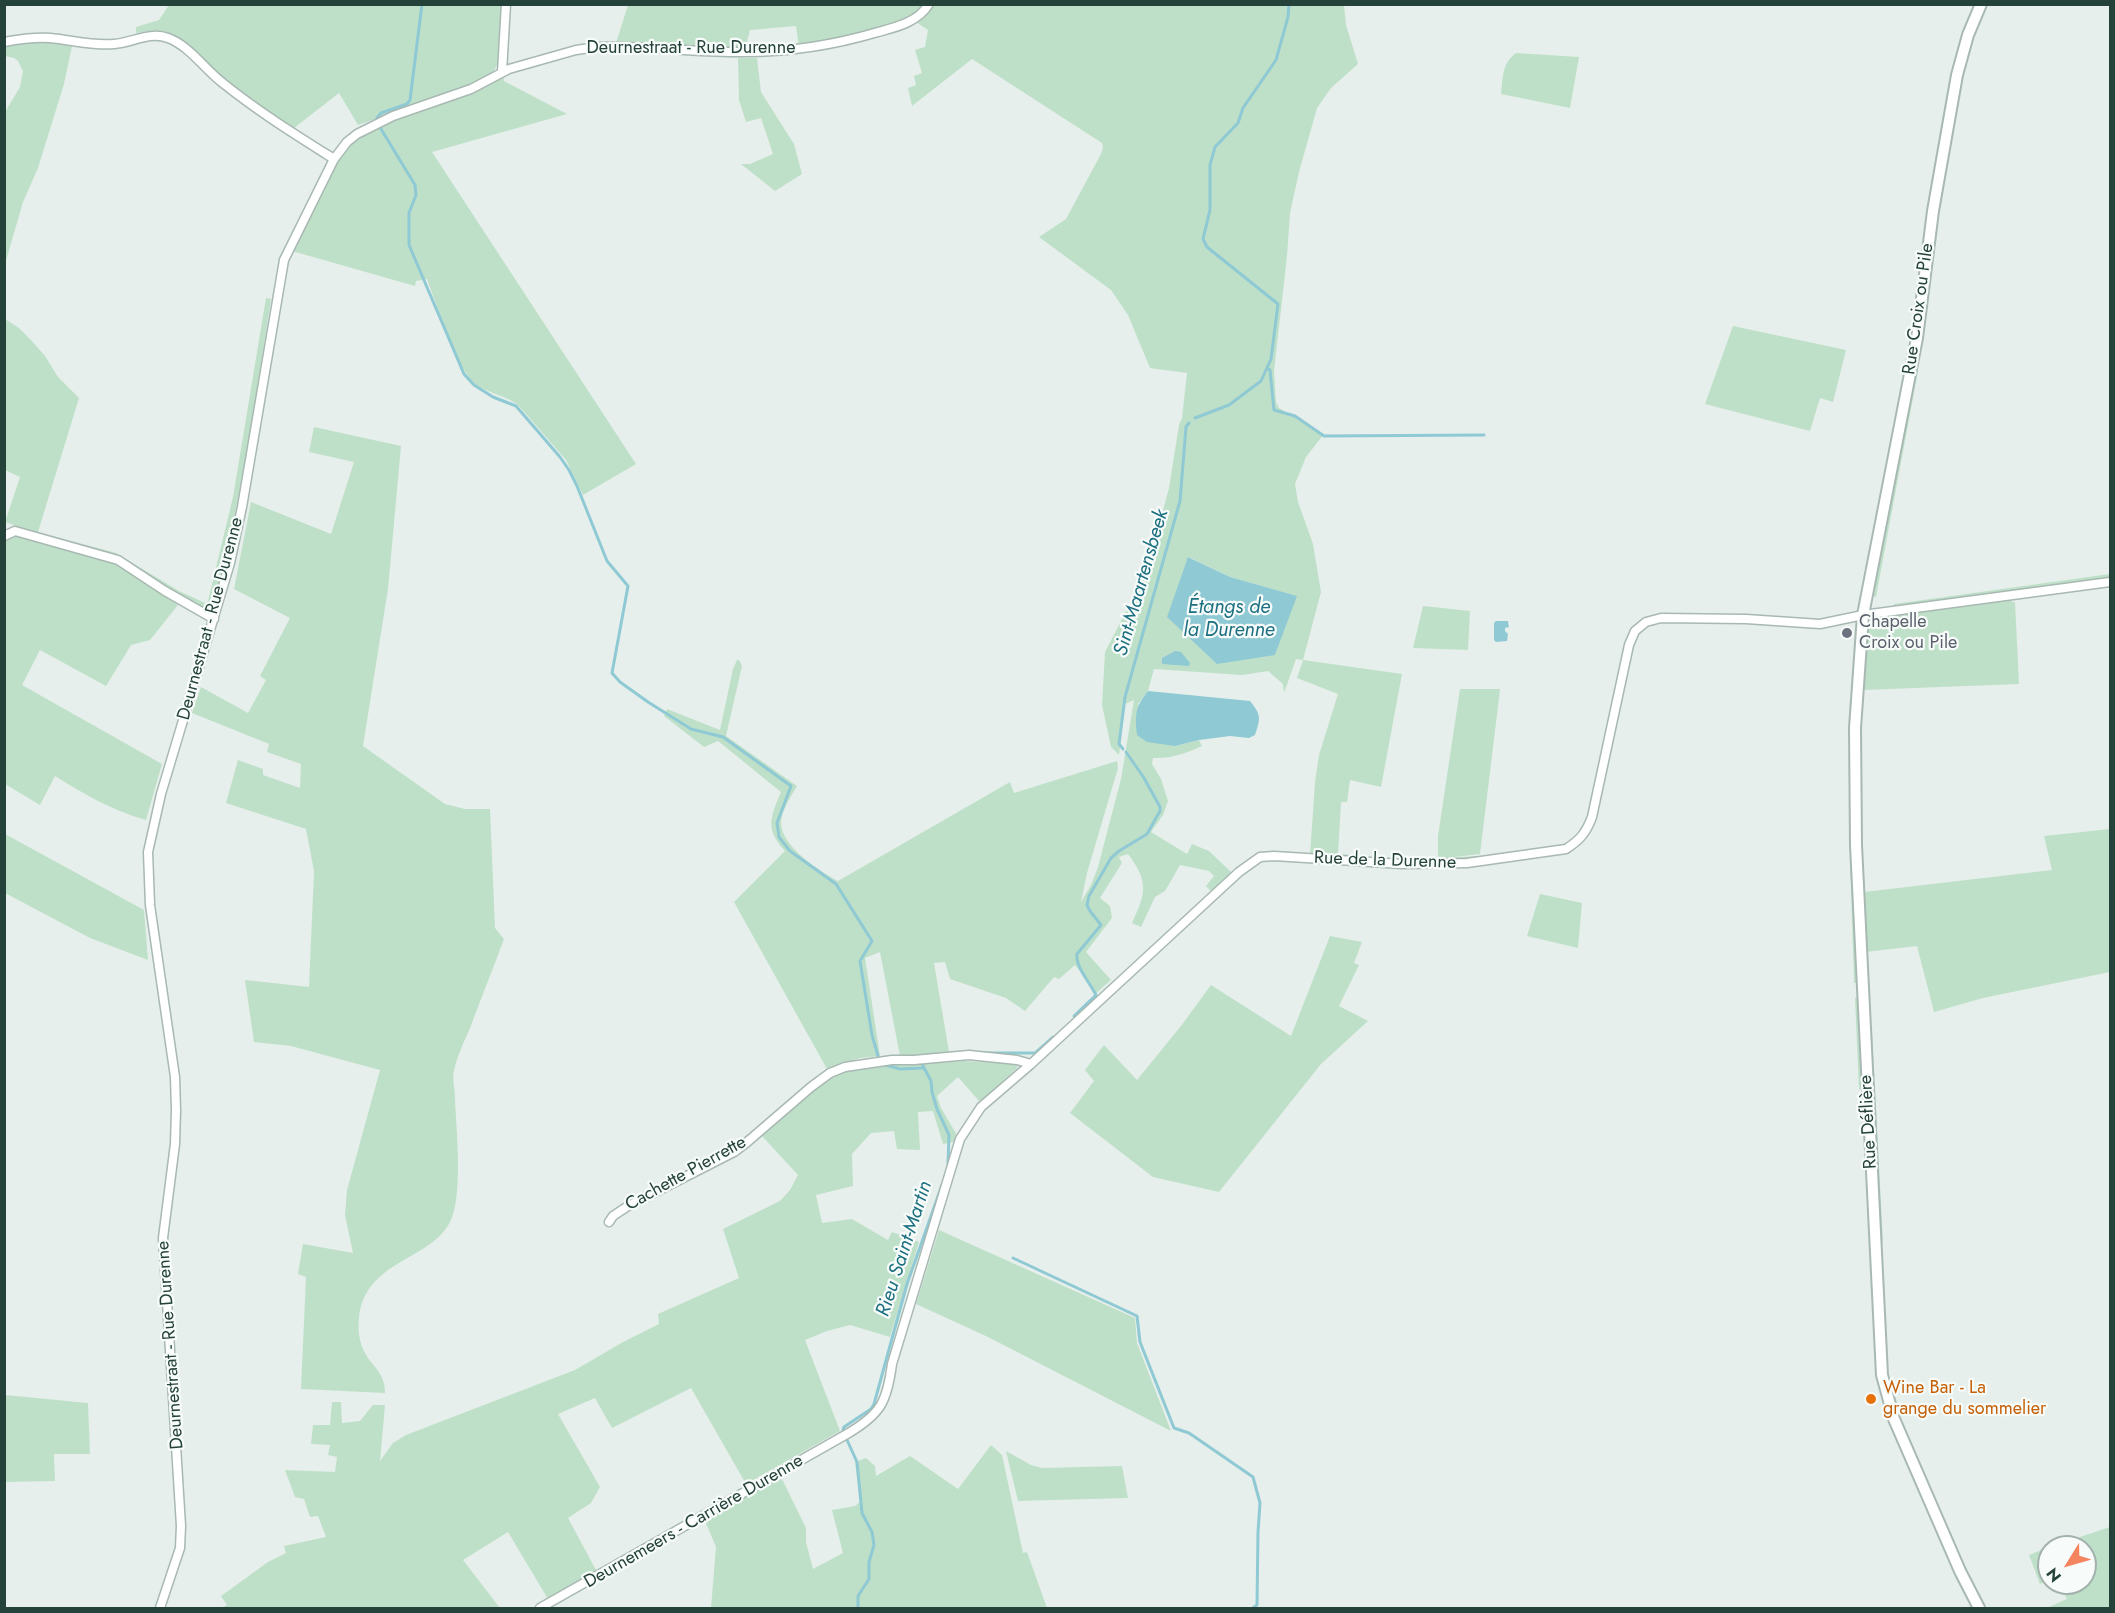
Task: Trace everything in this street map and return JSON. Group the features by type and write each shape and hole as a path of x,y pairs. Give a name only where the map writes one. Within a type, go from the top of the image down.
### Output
{"street":[{"path":"502,72 506,4"},
{"name":"Deurnestraat - Rue Durenne","path":"160,1608 180,1548 182,1526 163,1238 177,1110 175,1077 150,905 148,852 161,794 230,563 242,507 284,260 334,159 347,142 367,128 393,116 471,89 502,72 576,50 597,47 735,52 800,49 849,40 900,26 918,17 929,4"},
{"name":"Rue Croix ou Pile","path":"1863,615 1917,338 1933,211 1957,75 1968,35 1981,4"},
{"path":"4,42 35,38 105,45 148,36 165,37 179,43 216,78 263,114 334,159"},
{"path":"4,536 15,531 118,560 165,591 214,619"},
{"path":"1863,615 2110,582"},
{"name":"Rue de la Durenne","path":"847,1434 875,1414 882,1404 960,1139 981,1107 1031,1064 1239,872 1260,857 1274,856 1402,864 1467,863 1566,849 1587,831 1592,817 1629,645 1635,631 1646,622 1661,618 1746,619 1820,624 1863,615"},
{"name":"Rue Déflière","path":"1863,615 1855,729 1854,810 1882,1375 1894,1419 1960,1571 1979,1608"},
{"name":"Cachette Pierrette","path":"609,1222 628,1206 746,1143 810,1087 830,1073 857,1064 969,1055 1017,1060 1031,1064"},
{"name":"Deurnemeers - Carrière Durenne","path":"540,1608 847,1434"}],"green space":[{"path":"931,4 1344,5 1346,25 1358,64 1331,88 1317,108 1299,172 1290,213 1274,371 1276,402 1279,408 1324,434 1306,457 1295,484 1298,502 1313,544 1321,592 1303,660 1296,659 1284,693 1283,684 1268,671 1242,675 1154,669 1148,691 1138,704 1175,746 1199,740 1202,746 1172,756 1153,758 1152,764 1161,779 1168,801 1163,815 1151,832 1187,854 1192,844 1209,851 1231,872 1211,891 1206,886 1214,876 1209,871 1180,865 1165,891 1155,897 1141,927 1132,923 1140,904 1142,880 1128,854 1119,857 1122,863 1100,898 1110,906 1112,918 1086,952 1111,980 1094,995 1087,980 1075,965 1059,979 1054,977 1025,1011 1006,998 950,979 945,962 934,963 949,1052 900,1056 880,952 865,958 880,1056 860,1058 827,1069 734,902 785,851 774,836 771,823 781,792 718,741 704,747 664,716 667,709 720,730 733,669 739,660 742,666 726,736 797,786 782,816 781,826 785,836 809,862 838,881 1010,782 1014,793 1117,761 1118,768 1087,873 1081,902 1098,867 1121,779 1134,700 1125,704 1119,755 1111,747 1102,705 1105,652 1147,571 1169,488 1182,418 1187,373 1150,368 1128,315 1111,290 1039,237 1066,219 1101,154 1102,143 972,59 912,106 908,88 916,85 914,76 922,73 915,50 925,47 928,30 916,22 928,12","holes":["1189,557 1230,577 1296,596 1275,655"]},
{"path":"169,5 504,5 499,59 493,72 484,80 358,125 339,93 294,128 272,116 209,69 169,34 149,31 136,33 136,27 159,20"},
{"path":"628,5 925,5 912,17 868,32 799,47 796,26 750,30 745,49 616,43"},
{"path":"41,40 72,46 64,84 38,168 23,202 5,264 5,112 20,87 23,71 18,61 5,56 5,45"},
{"path":"1516,53 1579,57 1570,108 1501,94 1506,66"},
{"path":"738,58 757,58 761,92 794,144 802,174 775,191 741,164 750,164 773,154 761,118 746,122 739,100"},
{"path":"503,76 504,81 567,114 432,152 636,464 583,495 566,460 520,407 475,384 468,376 448,335 427,279 416,281 415,286 292,251 334,166 354,142 383,124"},
{"path":"266,298 271,299 246,454 231,531 212,607 206,610 165,589 136,568 13,528 14,525 5,522 20,477 5,470 5,319 30,339 45,356 58,377 79,398 38,532 116,553 179,591 205,603 208,601 233,497"},
{"path":"1733,326 1846,350 1833,402 1820,398 1810,431 1705,404"},
{"path":"1916,371 1918,371 1876,597 1872,596"},
{"path":"314,427 401,446 388,589 363,746 445,804 465,809 490,809 495,928 504,939 454,1071 458,1181 454,1212 440,1236 428,1246 388,1270 376,1281 366,1293 360,1310 360,1341 365,1353 382,1378 385,1393 301,1389 306,1277 298,1274 303,1244 353,1253 345,1215 347,1190 380,1070 291,1046 254,1042 245,980 309,987 314,871 306,829 226,803 238,760 263,769 263,775 300,788 301,764 267,752 269,744 192,713 201,687 248,713 266,680 260,676 290,618 234,589 251,502 331,534 354,462 309,452"},
{"path":"11,534 91,555 118,565 178,605 150,640 131,645 106,686 40,650 22,685 162,764 146,820 110,807 55,776 40,805 5,784 4,542"},
{"path":"2110,574 2110,578 1894,607 1894,604"},
{"path":"2011,599 2015,602 2019,684 1863,690 1866,628 1877,620 1883,619 1882,616"},
{"path":"1423,606 1470,611 1468,650 1413,648"},
{"path":"1303,660 1402,674 1381,787 1350,780 1347,802 1341,802 1338,854 1355,857 1310,855 1319,755 1338,694 1297,678"},
{"path":"1460,689 1500,689 1480,854 1446,858 1491,855 1491,857 1441,861 1438,858 1438,836"},
{"path":"1851,826 1859,983 1854,983 1849,827"},
{"path":"2110,829 2110,972 1983,998 1934,1012 1917,946 1865,952 1862,894 1864,892 2052,870 2044,836"},
{"path":"5,834 144,910 148,960 90,938 5,893"},
{"path":"1540,894 1582,903 1578,948 1527,936"},
{"path":"1330,936 1362,942 1354,963 1359,965 1339,1006 1368,1021 1321,1064 1219,1192 1153,1177 1070,1113 1094,1081 1085,1070 1104,1045 1137,1080 1211,985 1291,1036"},
{"path":"1859,997 1866,1122 1864,1122 1862,1090 1859,1089 1855,998"},
{"path":"1869,1032 1872,1032 1883,1242 1879,1242"},
{"path":"964,1061 1017,1064 1017,1068 980,1102 958,1077 937,1096 941,1108 957,1135 954,1142 943,1144 933,1111 918,1112 920,1150 897,1149 894,1131 871,1133 852,1154 853,1186 816,1195 822,1223 852,1219 888,1240 892,1232 919,1242 890,1337 850,1325 805,1340 840,1431 746,1484 691,1388 612,1428 595,1398 558,1414 600,1487 591,1503 568,1518 597,1572 548,1599 508,1532 463,1560 500,1608 222,1608 227,1605 221,1596 268,1562 286,1553 284,1546 326,1537 318,1516 310,1517 304,1499 295,1497 285,1470 335,1472 337,1457 328,1455 330,1445 311,1444 313,1425 330,1425 332,1402 341,1402 342,1423 360,1421 373,1405 385,1405 380,1461 393,1443 406,1435 575,1370 659,1324 658,1314 739,1278 723,1229 780,1201 790,1190 798,1175 762,1136 813,1089 835,1073 855,1066 875,1063"},
{"path":"939,1230 1135,1318 1137,1343 1171,1431 988,1337 916,1304"},
{"path":"5,1395 88,1403 90,1454 54,1454 55,1481 5,1482"},
{"path":"991,1445 1002,1455 1023,1553 1027,1552 1047,1608 711,1608 716,1547 705,1521 681,1534 680,1531 723,1509 780,1475 806,1528 806,1542 813,1569 843,1553 832,1510 855,1506 860,1502 855,1462 866,1458 875,1466 876,1476 910,1456 958,1489"},
{"path":"1006,1451 1031,1465 1042,1468 1122,1466 1128,1498 1018,1501"},
{"path":"2110,1527 2110,1608 2050,1608 2067,1599 2065,1595 2097,1595 2097,1535 2086,1535"},
{"path":"2037,1552 2037,1576 2029,1555"}],"water":[{"name":"Étangs de la Durenne","path":"1188,557 1230,577 1297,596 1275,655 1217,664 1167,617"},
{"path":"1496,621 1508,621 1509,627 1505,628 1508,634 1507,641 1496,642 1494,640"},
{"path":"1175,651 1181,652 1190,663 1189,666 1162,664 1162,658"},
{"name":"Étangs de la Durenne","path":"1148,691 1250,701 1259,716 1255,735 1249,738 1230,736 1199,740 1175,746 1147,742 1137,735 1136,722 1138,707"}],"waterway":[{"path":"377,118 381,113 407,104 410,100 422,4"},
{"path":"1195,418 1229,405 1261,381 1271,359 1278,304 1207,247 1203,239 1210,210 1210,165 1215,147 1238,123 1243,108 1276,60 1288,17 1289,4"},
{"path":"381,129 415,185 416,195 409,213 409,245 464,374 474,385 493,397 516,406 560,457 577,486 607,561 628,586 612,673 620,682 648,702 691,729 723,737 791,786 777,823 779,837 790,851 836,884 872,941 860,961 872,1035 878,1056"},
{"path":"1267,368 1270,370 1274,410 1295,416 1324,436 1484,435"},
{"name":"Sint-Maartensbeek","path":"1123,749 1119,744 1125,697 1180,501 1186,427 1189,423"},
{"path":"1074,1016 1096,995 1077,959 1077,954 1101,925 1087,905 1089,896 1111,858 1147,834 1160,811 1144,778 1126,752"},
{"name":"Rieu Saint-Martin","path":"983,1053 1035,1053 1053,1037"},
{"name":"Rieu Saint-Martin","path":"922,1056 934,1054"},
{"path":"882,1064 900,1069 923,1068"},
{"name":"Rieu Saint-Martin","path":"922,1064 931,1081 937,1109 949,1135 948,1164"},
{"name":"Rieu Saint-Martin","path":"843,1430 844,1427 871,1409 874,1404 907,1284 942,1185"},
{"path":"1013,1258 1137,1316 1140,1342 1174,1428 1189,1433 1253,1477 1260,1503 1257,1605 1253,1608"},
{"name":"Rieu Saint-Martin","path":"847,1440 857,1462 862,1513 872,1532 874,1545 869,1562 869,1579 858,1596 858,1608"}],"place":[{"name":"Chapelle Croix ou Pile","path":"1847,633"},
{"name":"Wine Bar - La grange du sommelier","path":"1871,1399"}]}
